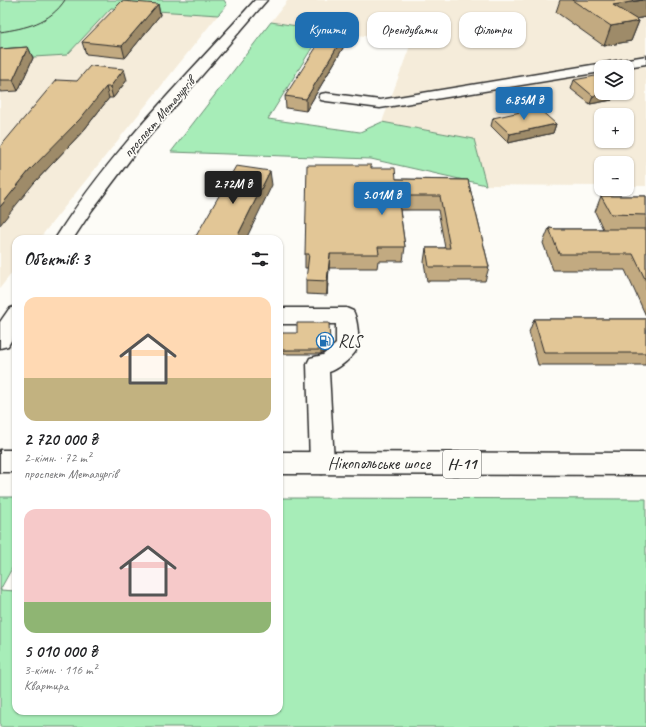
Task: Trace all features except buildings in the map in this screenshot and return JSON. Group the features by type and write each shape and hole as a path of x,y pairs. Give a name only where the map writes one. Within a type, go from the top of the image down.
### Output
{"main road":[{"name":"проспект Металургів","path":"67,235 110,175 128,153 261,0"},
{"path":"634,62 646,60"},
{"path":"326,97 380,104 594,69"},
{"path":"283,316 346,316 347,347 328,364 318,364 322,463"},
{"path":"0,340 12,320"},
{"path":"0,461 12,462"},
{"name":"Нікопольське шосе","path":"283,463 646,464"}],"shaded area":[{"path":"288,0 646,0 646,186 634,186 634,156 594,156 594,186 486,185 474,139 382,122 409,48 451,48 451,12 367,12 367,36 359,35 359,12 295,12 295,26 271,22"},
{"path":"111,8 218,15 42,235 12,235 12,273 0,288 0,59 67,55"}],"green space":[{"path":"0,0 224,0 227,5 218,15 111,8 67,55 0,59"},
{"path":"271,22 295,26 295,48 312,48 268,119 360,132 382,122 474,139 486,185 371,159 171,152"},
{"path":"0,497 12,497 12,568 0,590"},
{"path":"283,498 646,499 646,727 0,727 0,590 12,591 12,715 283,715"}],"tram line":[{"path":"0,32 19,29 37,23 52,14 65,0"}],"place":[{"name":"RLS","path":"325,341"}]}
